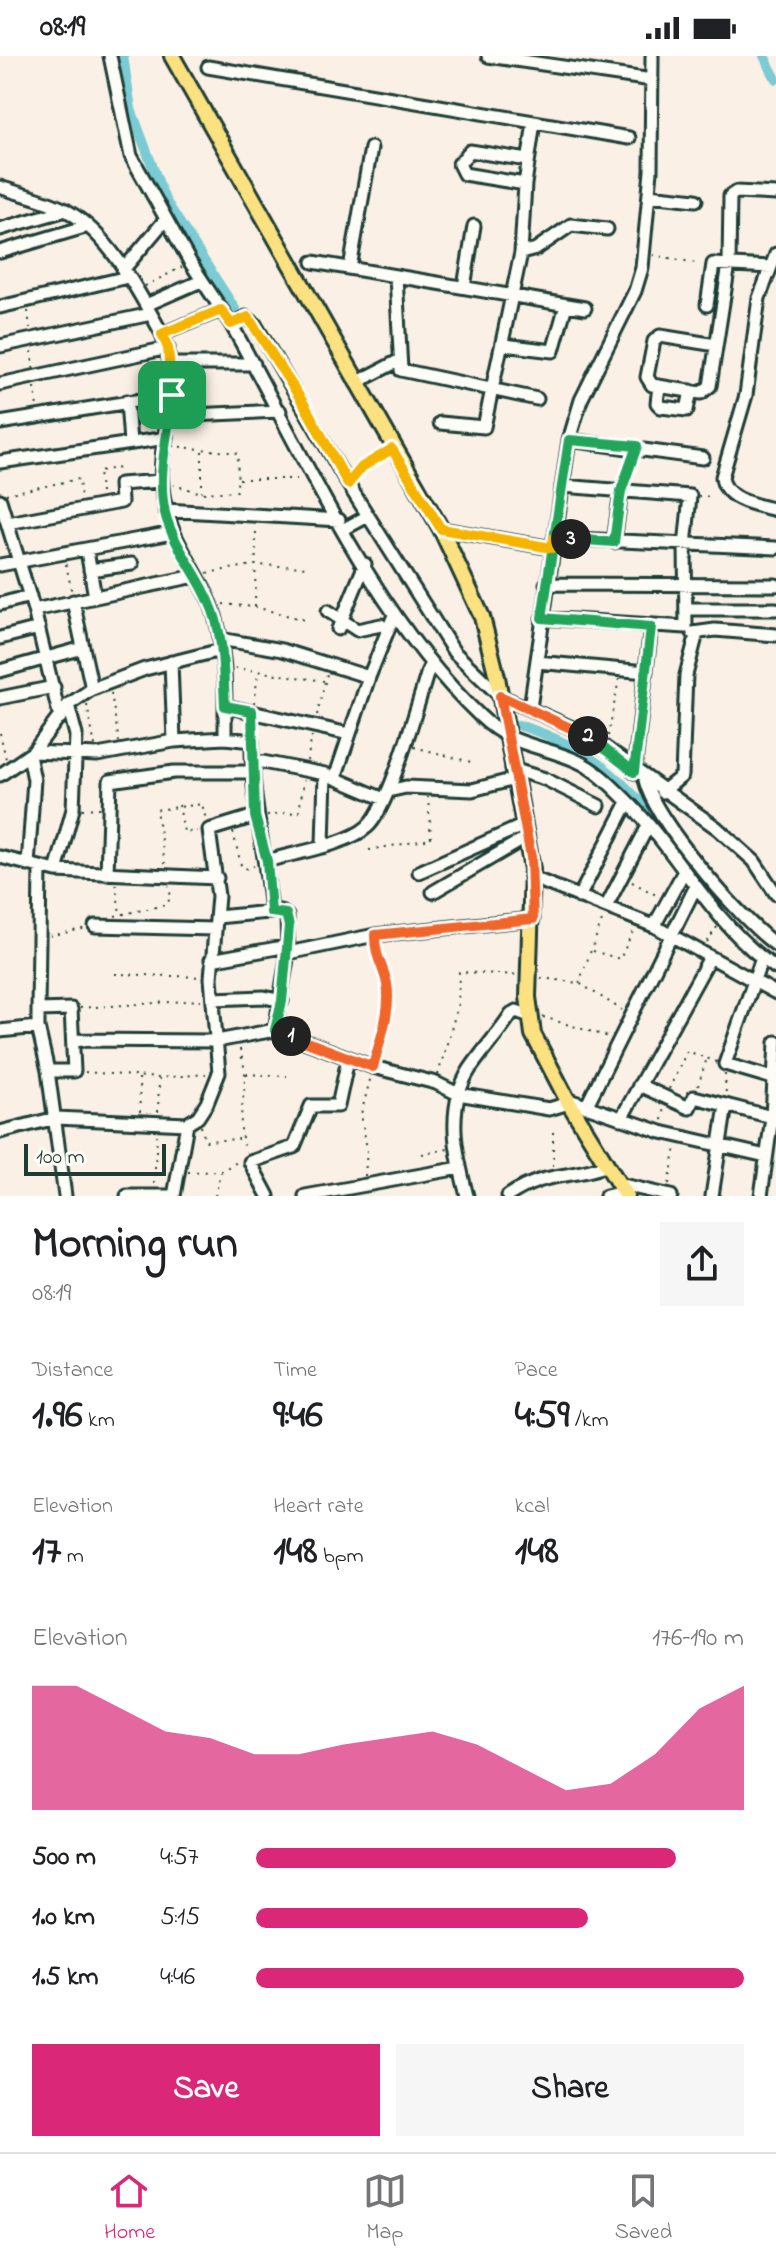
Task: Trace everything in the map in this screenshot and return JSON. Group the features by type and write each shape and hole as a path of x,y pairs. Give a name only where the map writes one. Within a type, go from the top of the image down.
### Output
{"main road":[{"path":"172,56 392,449 441,529 482,617 500,696 533,878 530,1016 539,1050 623,1191"}],"street":[{"path":"110,56 124,136 141,177 201,281 231,324 394,615 430,665 507,739 585,765 628,802 722,920 776,968"},
{"path":"488,56 652,80"},
{"path":"530,708 569,440 581,400 635,291 644,254 649,195 652,56"},
{"path":"208,67 629,138"},
{"path":"440,423 483,428 504,345 521,253 525,184 534,122"},
{"path":"350,268 371,148"},
{"path":"525,184 464,174 459,164 470,151 528,160"},
{"path":"0,187 66,210 88,226 137,290 168,348 172,395 161,481 165,510 172,533 210,603 220,644 225,738"},
{"path":"716,345 663,336 657,338 646,373 649,382 705,392 710,386 729,264 731,194 776,194"},
{"path":"649,195 696,200"},
{"path":"0,229 66,210"},
{"path":"0,307 126,274 165,220"},
{"path":"521,253 536,249 571,225 607,229"},
{"path":"0,252 88,226"},
{"path":"464,287 474,226"},
{"path":"776,254 759,298 746,395 722,481 731,494 776,510"},
{"path":"313,262 585,308"},
{"path":"707,305 711,266 716,263 771,267"},
{"path":"396,276 401,370 537,399"},
{"path":"0,346 148,310 201,281"},
{"path":"504,345 553,351 566,305"},
{"path":"162,334 221,310"},
{"path":"231,324 248,317 255,324 348,484 449,646 500,696 586,734 645,780 735,842 770,873 776,894"},
{"path":"0,384 168,348"},
{"path":"356,383 400,360"},
{"path":"170,364 254,364"},
{"path":"659,386 658,405 686,411 691,391"},
{"path":"0,423 172,395"},
{"path":"127,401 130,443"},
{"path":"170,416 280,411"},
{"path":"569,440 637,446 703,458"},
{"path":"0,462 130,443 166,442"},
{"path":"8,523 121,502 120,484 161,481"},
{"path":"562,486 690,496 685,546 686,609 691,631 681,778 662,792"},
{"path":"614,542 621,491"},
{"path":"0,498 21,561 60,718"},
{"path":"165,510 341,524 368,516"},
{"path":"441,529 553,543 776,548"},
{"path":"0,565 172,533"},
{"path":"87,551 95,597"},
{"path":"90,570 132,564"},
{"path":"340,624 365,564"},
{"path":"34,610 195,576"},
{"path":"546,584 776,585"},
{"path":"0,604 30,596"},
{"path":"73,601 88,692"},
{"path":"686,609 776,609"},
{"path":"328,611 340,624 357,630 381,625"},
{"path":"323,845 330,776 394,615"},
{"path":"542,618 776,635"},
{"path":"634,772 651,627"},
{"path":"0,638 39,628"},
{"path":"4,772 31,754 68,705 88,692 220,644 282,650 369,677"},
{"path":"0,671 83,648"},
{"path":"171,662 174,741"},
{"path":"537,662 646,672"},
{"path":"267,861 323,845 366,828 386,795 430,665"},
{"path":"0,698 54,687"},
{"path":"56,871 73,809 76,735 68,705"},
{"path":"225,706 349,734"},
{"path":"31,754 97,755 174,741 225,738 252,741 255,816 267,861 271,912"},
{"path":"31,754 34,867 41,937 38,1027 56,1118 65,1196"},
{"path":"110,874 110,781 174,772 252,766 305,769 386,795 427,788 472,790 514,774 545,779 599,806"},
{"path":"645,780 657,810 713,881 746,919 776,945"},
{"path":"579,897 628,802"},
{"path":"0,1132 56,1118 187,1124 198,1117 219,1073 211,978 217,878 209,830 255,816"},
{"path":"607,905 648,826"},
{"path":"419,872 526,831"},
{"path":"433,892 526,831"},
{"path":"0,857 56,871 217,878"},
{"path":"654,926 683,873"},
{"path":"533,878 654,926 776,993"},
{"path":"586,1107 672,936 698,891 713,881"},
{"path":"95,926 216,923 280,911 287,916 288,950 275,1030"},
{"path":"211,960 375,935 533,919"},
{"path":"621,1119 704,956"},
{"path":"762,958 725,1064 775,1079"},
{"path":"213,999 264,997 282,1001"},
{"path":"38,1010 71,1009 74,1071 48,1071"},
{"path":"467,1196 457,1147 458,1094 469,1070 511,1014 516,1011 530,1016"},
{"path":"0,1031 38,1027"},
{"path":"73,1040 217,1041 275,1030 348,1059 436,1083 458,1094 549,1109 568,1101 661,1132 717,1145 769,1162"},
{"path":"761,1196 774,1118 776,1042"},
{"path":"268,1196 250,1162 294,1147 311,1106 338,1106 348,1059"},
{"path":"639,1085 689,1108 694,1097 774,1118"},
{"path":"712,1196 717,1145 726,1105"},
{"path":"127,1196 174,1196 187,1124"},
{"path":"508,1196 531,1182 552,1175 586,1172 607,1165"},
{"path":"305,1196 460,1168"},
{"path":"606,1196 623,1191 669,1195"}],"path":[{"path":"644,254 696,263"},
{"path":"137,290 190,262"},
{"path":"28,302 38,415"},
{"path":"161,481 202,493 235,492 238,479 238,453 166,442"},
{"path":"621,491 637,446"},
{"path":"202,449 202,493"},
{"path":"348,484 362,467 392,449"},
{"path":"103,506 99,471 117,468 120,484"},
{"path":"0,498 80,479 82,511"},
{"path":"238,479 303,479"},
{"path":"690,496 713,497"},
{"path":"255,607 253,565 256,528"},
{"path":"65,555 73,601"},
{"path":"195,576 253,565 309,567"},
{"path":"210,603 255,607 309,621"},
{"path":"222,665 325,681 305,769 299,812 255,816"},
{"path":"606,749 620,670"},
{"path":"252,711 258,673"},
{"path":"109,682 120,751"},
{"path":"88,692 97,755"},
{"path":"0,733 4,772"},
{"path":"403,744 475,763"},
{"path":"369,850 431,839 427,788"},
{"path":"110,874 120,914 168,903 171,898 155,812 179,805 203,805 209,830 184,832 179,805"},
{"path":"73,809 109,808"},
{"path":"231,823 243,868 267,861"},
{"path":"622,877 666,900"},
{"path":"579,983 607,905"},
{"path":"591,950 620,959 639,919"},
{"path":"704,956 722,920"},
{"path":"41,937 95,926"},
{"path":"365,1185 367,1149 361,1114 386,1011 387,986 376,959 375,935"},
{"path":"436,1083 458,1005 459,972 529,976 579,983 630,1015"},
{"path":"115,974 211,978"},
{"path":"71,1009 213,999"},
{"path":"530,1016 556,1019 618,1040"},
{"path":"178,1172 221,1171 247,1156 241,1139 239,1109 245,1074 238,1039"},
{"path":"661,1132 665,1098 689,1051 706,1060 694,1097"},
{"path":"725,1064 726,1105"},
{"path":"74,1071 159,1078 219,1073"},
{"path":"245,1074 287,1076"},
{"path":"139,1077 141,1123"},
{"path":"153,1195 159,1078"},
{"path":"198,1117 205,1141 241,1139"},
{"path":"552,1175 553,1128"},
{"path":"669,1195 678,1137"},
{"path":"422,1154 457,1147"},
{"path":"215,1196 221,1171"}],"waterway":[{"path":"123,56 131,109 165,200 235,309"},
{"path":"764,56 776,79"},
{"path":"518,725 546,735 591,758 628,789 680,850"}],"route":[{"path":"172,395 161,481 165,510 172,533 210,603 220,639 225,706 252,711 255,816 267,861 271,912 286,914 289,926 282,1001 275,1030 373,1067 386,1011 387,986 376,959 375,935 533,919 531,857 500,696 586,734 634,772 651,627 542,618 546,584 554,538 559,514 569,440 637,446 621,491 614,542 554,538 552,548 441,529 392,449 362,467 348,484 304,404 248,317 231,324 221,310 162,334 168,348 172,395"}]}
